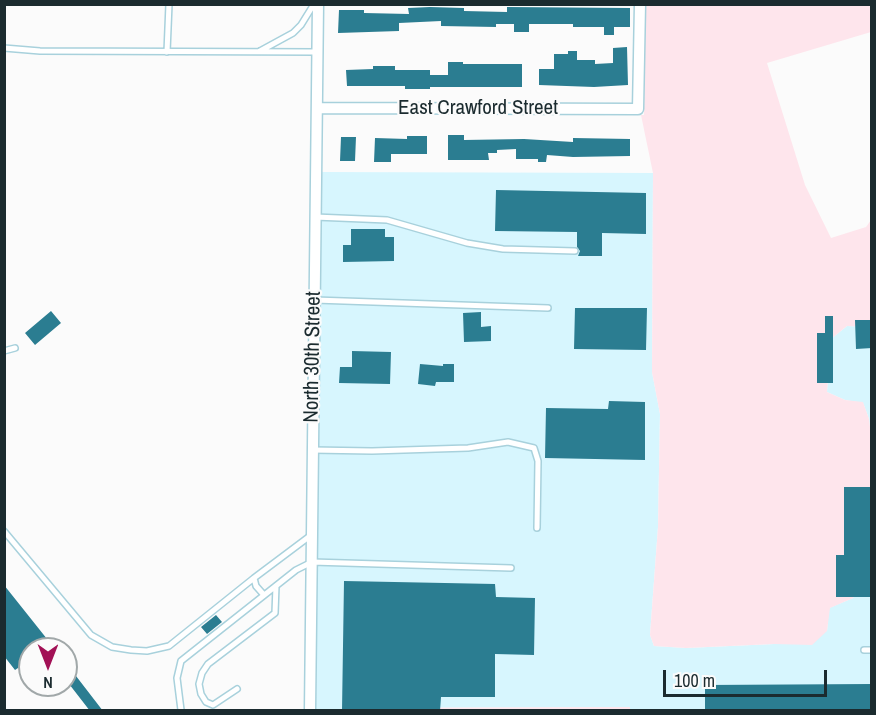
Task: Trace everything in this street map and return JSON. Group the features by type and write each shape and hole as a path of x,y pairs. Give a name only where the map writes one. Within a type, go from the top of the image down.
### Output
{"street":[{"name":"North 30th Street","path":"310,711 313,300 318,108 316,4"},
{"name":"East Crawford Street","path":"318,108 638,109 640,4"}],"lane":[{"path":"167,51 169,4"},
{"path":"260,52 293,33 316,4"},
{"path":"4,48 40,51 318,52"},
{"path":"315,217 387,220 467,243 503,249 575,251"},
{"path":"313,300 548,308"},
{"path":"4,351 15,348"},
{"path":"312,450 468,448 508,442 534,448 538,461 537,528"},
{"path":"4,531 91,635 111,647 147,651 170,646 254,578 312,535"},
{"path":"181,711 177,678 181,662 296,570 312,562 512,568"},
{"path":"254,578 256,586 264,595"},
{"path":"237,689 213,705 206,702 199,684 201,673 208,664 275,613 276,586"},
{"path":"864,650 872,650"}],"shaded area":[{"path":"645,5 871,5 871,32 767,63 805,185 831,238 866,227 871,220 871,327 847,326 831,339 827,392 845,400 863,402 869,419 872,444 872,546 869,568 853,598 830,608 827,631 812,645 774,644 686,648 654,646 650,635 658,527 660,414 652,372 653,173 641,115 644,115"},
{"path":"322,172 653,173 652,372 660,414 658,527 650,635 654,646 686,648 774,644 827,631 829,608 853,598 869,568 871,546 871,710 630,710 629,707 316,710"},
{"path":"847,326 871,327 871,444 869,419 863,403 845,400 827,392 831,339"},
{"path":"630,707 630,710 342,710 342,708"}],"building":[{"path":"430,7 507,12 507,7 630,8 630,27 614,27 614,35 604,35 604,27 573,27 573,24 529,24 529,32 514,32 514,24 496,24 496,27 441,26 441,21 399,23 399,31 338,33 339,10 409,14 408,8"},
{"path":"627,47 628,85 594,87 539,85 539,69 554,69 554,54 568,54 568,51 577,51 577,60 595,60 595,64 613,63 613,48"},
{"path":"448,62 522,64 522,87 405,89 405,86 347,86 346,70 395,66 395,70 430,70 430,75 448,75"},
{"path":"448,135 464,135 464,140 524,139 573,142 573,138 630,139 630,156 547,155 546,162 538,162 538,159 516,159 516,149 488,153 489,160 448,160"},
{"path":"407,136 427,136 427,154 391,154 391,162 374,162 375,138 407,139"},
{"path":"341,137 356,137 355,161 340,161"},
{"path":"496,190 646,193 646,234 602,233 602,256 578,256 580,251 577,247 577,232 495,231"},
{"path":"351,229 385,229 385,237 394,237 394,261 343,262 343,245 351,245"},
{"path":"575,308 647,308 646,350 574,349"},
{"path":"51,311 61,323 35,345 25,333"},
{"path":"481,312 481,327 491,326 491,341 464,342 463,313"},
{"path":"825,316 833,316 833,383 817,383 817,333 825,333"},
{"path":"855,320 872,320 872,348 856,349"},
{"path":"352,351 391,352 390,384 339,383 340,367 352,367"},
{"path":"420,364 443,366 443,364 454,364 454,382 436,382 435,386 418,384"},
{"path":"609,401 645,402 645,460 545,458 546,408 608,409"},
{"path":"844,487 872,487 872,597 836,597 836,555 844,555"},
{"path":"344,581 495,584 496,597 535,598 534,655 495,654 495,697 441,697 440,711 342,711"},
{"path":"4,585 45,637 18,637 18,668 15,670 4,656"},
{"path":"216,615 222,622 207,634 201,627"},
{"path":"78,679 103,711 90,711 78,696"},
{"path":"872,684 872,711 705,711 705,685"}]}
